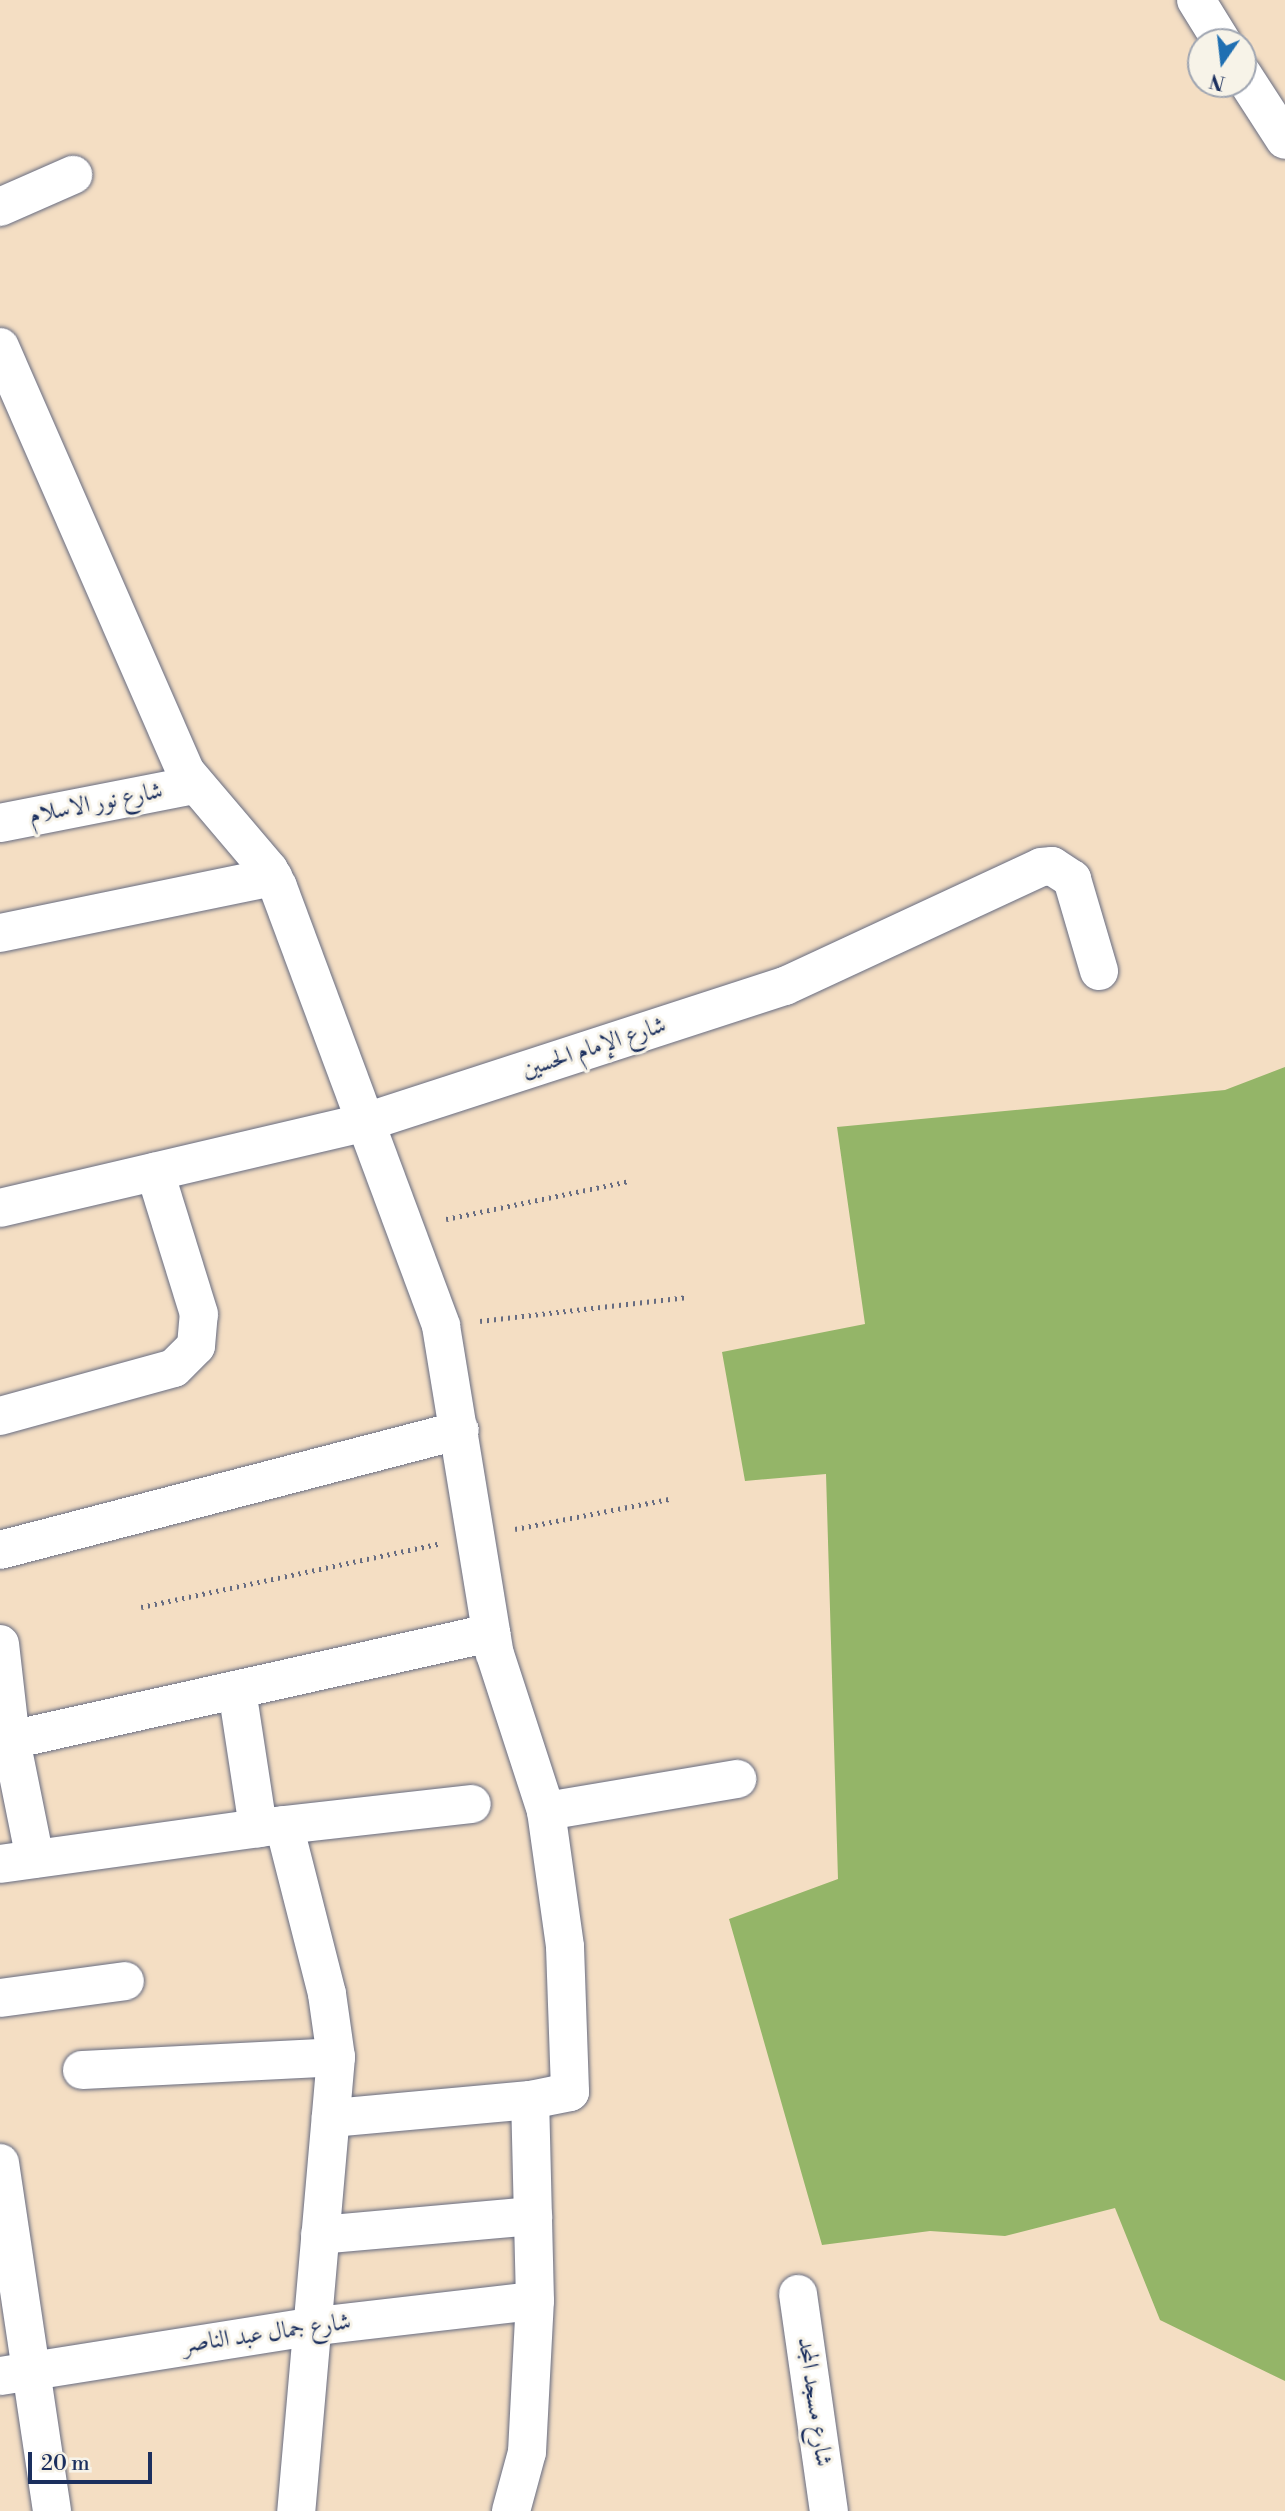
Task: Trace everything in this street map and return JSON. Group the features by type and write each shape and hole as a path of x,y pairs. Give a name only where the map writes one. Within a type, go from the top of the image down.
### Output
{"street":[{"path":"1196,0 1214,28"},
{"path":"1257,95 1281,128"},
{"path":"0,207 73,175"},
{"path":"0,347 193,785 274,877 363,1123 441,1325 491,1633 546,1811 565,1947 571,2088 568,2093 530,2100 331,2118"},
{"name":"شارع نور الاسلام","path":"2,818 193,785"},
{"name":"شارع الإمام الحسين","path":"0,1208 363,1123 785,986 1041,866 1052,866 1072,878 1099,971"},
{"path":"0,933 274,877"},
{"path":"0,1416 174,1368 196,1346 200,1314 155,1172"},
{"path":"0,1549 460,1430"},
{"path":"11,1740 491,1633"},
{"path":"0,1644 11,1740 18,1862 271,1826 471,1804"},
{"path":"237,1690 271,1826 327,1994 336,2057 309,2326 296,2511"},
{"path":"546,1811 737,1779"},
{"path":"0,1998 125,1981"},
{"path":"82,2070 336,2057"},
{"path":"510,2511 527,2452 535,2301 530,2100"},
{"path":"0,2163 17,2372 52,2511"},
{"path":"320,2235 533,2216"},
{"name":"شارع مسجد المجد","path":"798,2294 829,2511"},
{"name":"شارع جمال عبد الناصر","path":"17,2372 309,2326 535,2301"}],"path":[{"path":"403,1228 630,1181"},
{"path":"441,1325 686,1297"},
{"path":"141,1606 475,1536 669,1499"}],"green space":[{"path":"1285,1067 1285,2381 1160,2320 1115,2208 1005,2236 930,2231 822,2245 729,1919 838,1879 826,1474 745,1481 722,1352 865,1324 837,1127 1225,1090"}]}
